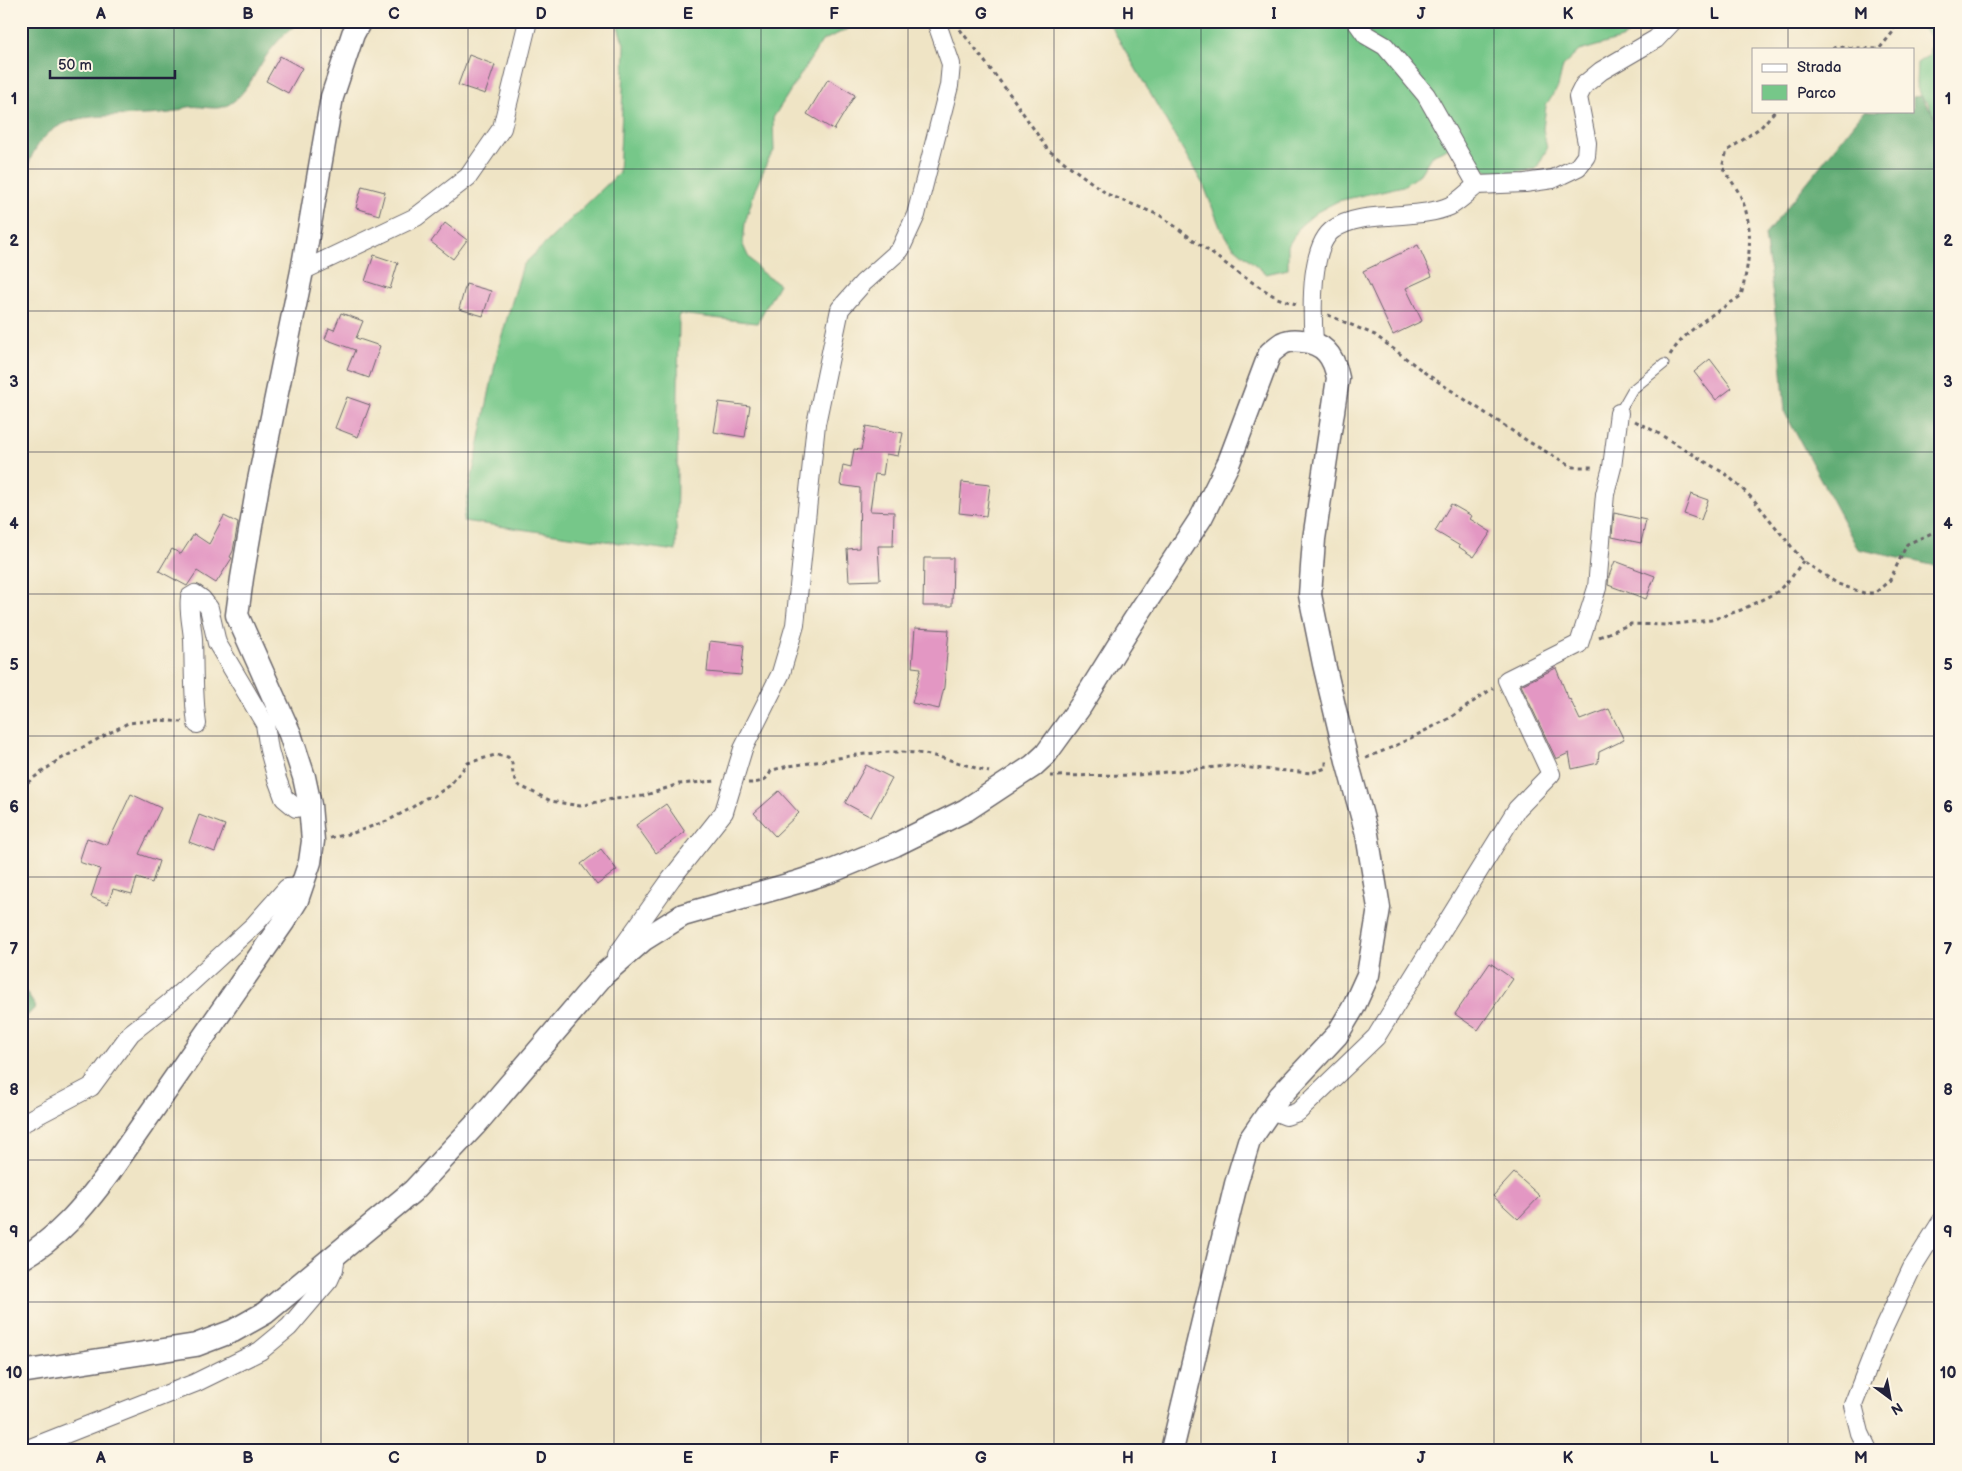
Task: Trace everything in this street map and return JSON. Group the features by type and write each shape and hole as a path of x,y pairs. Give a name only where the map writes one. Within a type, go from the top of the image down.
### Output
{"street":[{"path":"21,1258 60,1232 84,1208 284,921 297,900 310,862 313,841 310,804 304,777 290,734 237,615 258,484 302,271 332,97 353,34 360,21"},
{"path":"302,271 416,217 468,177 502,128 528,21"},
{"path":"21,1372 196,1345 233,1331 265,1314 413,1192 475,1125 604,974 671,879 724,812 743,750 781,673 795,624 816,424 840,309 863,283 900,250 916,215 949,86 951,64 936,21"},
{"path":"1356,21 1366,35 1385,46 1426,95 1478,185"},
{"path":"1314,342 1312,309 1318,252 1323,240 1333,229 1347,222 1366,218 1422,213 1450,206 1478,185 1525,184 1553,179 1578,166 1586,156 1587,143 1578,97 1584,85 1601,71 1656,39 1674,21"},
{"path":"604,974 643,940 683,915 832,871 895,845 966,810 1033,766 1046,754 1064,731 1201,518 1229,462 1270,353 1283,343 1293,340 1314,342 1328,352 1336,366 1338,378 1314,539 1310,595 1320,649 1367,834 1379,908 1368,974 1353,1008 1337,1034 1280,1096 1249,1141 1236,1184 1172,1450"},
{"path":"1271,1110 1286,1116 1298,1112 1376,1036 1517,809 1551,774 1507,680 1578,644 1597,588 1605,494 1612,467 1618,412"},
{"path":"197,724 194,706 192,622 189,604 190,597 195,594 209,608 217,643 265,724 269,750 284,798 296,808 310,804"},
{"path":"21,1124 90,1087 131,1033 168,1004 255,924 287,888 300,887"},
{"path":"1868,1450 1860,1433 1853,1405 1880,1336 1912,1268 1941,1222"},
{"path":"25,1450 195,1383 260,1351 289,1327 328,1280 334,1269 336,1255"}],"lane":[{"path":"1618,412 1632,390 1664,364"}],"path":[{"path":"953,21 1012,97 1048,150 1107,194 1161,216 1241,275 1277,298 1346,321 1375,335 1478,408 1529,442 1573,467 1612,467"},
{"path":"1880,48 1893,32 1895,21"},
{"path":"1835,48 1858,48"},
{"path":"1664,364 1678,342 1704,320 1741,296 1749,258 1749,223 1740,194 1722,167 1727,151 1761,127 1774,112"},
{"path":"1618,412 1656,432 1727,476 1754,500 1803,561 1838,584 1864,593 1875,593 1890,580 1907,544 1932,533 1941,537"},
{"path":"1578,644 1631,624 1666,625 1711,620 1741,610 1776,592 1791,578 1803,561"},
{"path":"1348,765 1393,747 1450,718 1476,698 1507,680"},
{"path":"21,787 57,760 128,723 159,720 197,724"},
{"path":"313,841 353,833 387,821 449,786 468,762 495,755 508,757 512,763 513,775 518,784 551,801 580,806 606,800 643,796 679,784 721,781 755,783 764,781 769,777 771,771 784,766 891,752 933,755 1012,779"},
{"path":"1046,776 1137,775 1227,766 1311,773 1326,768 1326,758"}],"green space":[{"path":"21,21 302,21 274,45 243,92 223,107 192,107 170,113 96,117 76,120 57,127 42,140 30,161 21,191"},
{"path":"616,21 908,21 910,25 854,26 822,41 773,118 774,151 755,190 745,223 743,245 748,256 761,272 779,284 757,323 679,314 676,551 463,521 499,345 523,265 619,173 625,47"},
{"path":"1108,21 1643,21 1639,27 1621,39 1579,51 1563,66 1558,87 1546,106 1543,129 1547,149 1536,169 1512,174 1489,172 1452,146 1432,155 1420,174 1403,186 1338,201 1317,212 1300,226 1288,246 1288,269 1266,274 1232,245 1220,227 1204,186"},
{"path":"1911,21 1941,21 1941,138 1933,113 1928,103 1920,96 1916,84 1917,63 1929,55 1929,38 1925,31"},
{"path":"1920,96 1933,113 1941,138 1941,567 1858,549 1785,413 1781,359 1765,235 1863,112 1914,112 1914,97"},
{"path":"26,992 36,1007 21,1022 21,993"}],"building":[{"path":"469,55 495,65 485,94 458,85"},
{"path":"280,56 302,68 288,93 266,81"},
{"path":"828,79 855,95 834,130 807,114"},
{"path":"362,186 385,192 379,215 356,208"},
{"path":"445,223 467,240 453,259 431,242"},
{"path":"1418,245 1432,276 1406,288 1422,321 1393,335 1363,271"},
{"path":"374,255 398,263 390,289 365,281"},
{"path":"466,284 491,291 483,316 459,309"},
{"path":"341,313 363,321 356,338 380,346 369,378 347,370 355,350 325,339 329,328 334,330"},
{"path":"1710,359 1732,388 1716,400 1694,372"},
{"path":"347,397 370,405 358,437 335,428"},
{"path":"719,402 750,406 745,437 714,432"},
{"path":"866,426 903,433 898,456 886,454 883,475 875,474 870,511 894,512 893,546 878,546 880,580 849,581 847,549 859,548 860,488 840,485 843,465 851,467 854,449 861,450"},
{"path":"962,482 990,485 986,516 959,513"},
{"path":"1691,494 1708,500 1701,520 1684,514"},
{"path":"1451,504 1472,516 1470,519 1491,532 1474,557 1435,531"},
{"path":"1614,513 1646,520 1641,543 1612,537"},
{"path":"224,516 238,523 233,551 230,557 232,558 216,583 197,571 187,586 159,571 172,549 181,554 194,534 209,544"},
{"path":"924,558 953,558 952,606 923,606"},
{"path":"1615,561 1655,576 1646,599 1608,585 1609,576"},
{"path":"915,628 949,630 944,687 939,709 912,703 921,668 912,667"},
{"path":"710,641 744,645 741,675 707,672"},
{"path":"1556,668 1569,700 1580,720 1609,709 1624,740 1599,752 1598,763 1572,769 1569,753 1556,759 1521,685"},
{"path":"866,765 892,778 871,817 845,803"},
{"path":"779,791 799,813 775,836 754,813"},
{"path":"131,794 161,808 139,854 159,861 152,883 137,878 132,894 113,889 108,904 91,897 100,869 79,862 87,838 107,845"},
{"path":"666,804 685,832 656,853 636,825"},
{"path":"199,815 225,825 215,852 189,842"},
{"path":"601,849 617,870 597,885 581,864"},
{"path":"1490,963 1513,979 1478,1030 1455,1014"},
{"path":"1514,1173 1540,1196 1518,1219 1493,1196"}]}
